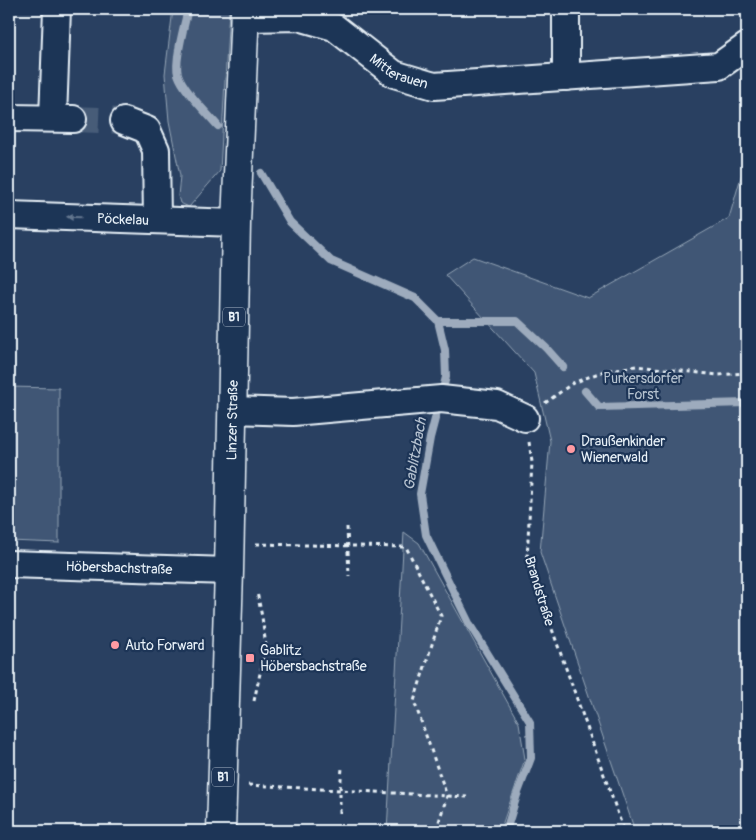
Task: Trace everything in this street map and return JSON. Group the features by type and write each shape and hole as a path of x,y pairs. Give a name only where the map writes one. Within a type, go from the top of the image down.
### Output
{"main road":[{"name":"Linzer Straße","path":"221,831 229,571 236,223 245,13"}],"street":[{"path":"9,118 63,118 57,9"},
{"path":"566,9 566,78"},
{"name":"Mitterauen","path":"245,13 299,17 334,27 394,74 434,86 719,66 747,46"},
{"path":"124,121 147,130 156,150 158,220"},
{"name":"Pöckelau","path":"9,215 236,223"},
{"path":"232,410 293,412 420,400 449,400 497,405 525,418"},
{"name":"Höbersbachstraße","path":"9,564 229,571"}],"path":[{"path":"525,418 573,383 604,371 636,366 718,375 747,373"},
{"name":"Brandstraße","path":"525,418 532,462 527,559 624,831"},
{"path":"347,528 348,576"},
{"path":"255,544 406,547 441,616 414,701 447,796 436,831"},
{"path":"340,814 342,768"},
{"path":"240,784 467,797"}],"green space":[{"path":"173,9 229,9 220,171 189,207 180,203 178,196 180,176 169,121 165,74"},
{"name":"Purkersdorfer Forst","path":"747,156 747,831 635,831 540,552 550,441 534,373 445,275 473,257 588,298 729,218"},
{"path":"9,387 59,388 59,543 9,541"},
{"path":"404,532 419,543 519,723 525,759 500,831 387,831"}],"waterway":[{"name":"Gablitzbach","path":"188,9 177,60 178,74 190,94 218,126"},
{"name":"Gablitzbach","path":"261,173 290,222 331,261 415,298 438,321 445,350 446,377 430,438 420,494 426,535 470,625 530,722 531,758 506,831"},
{"path":"438,321 517,321 563,367"},
{"path":"585,391 599,407 747,403"}],"tunnel":[{"path":"73,119 124,121"}],"place":[{"name":"Draußenkinder Wienerwald","path":"571,449"},
{"name":"Auto Forward","path":"115,645"},
{"name":"Gablitz Höbersbachstraße","path":"250,658"}]}
